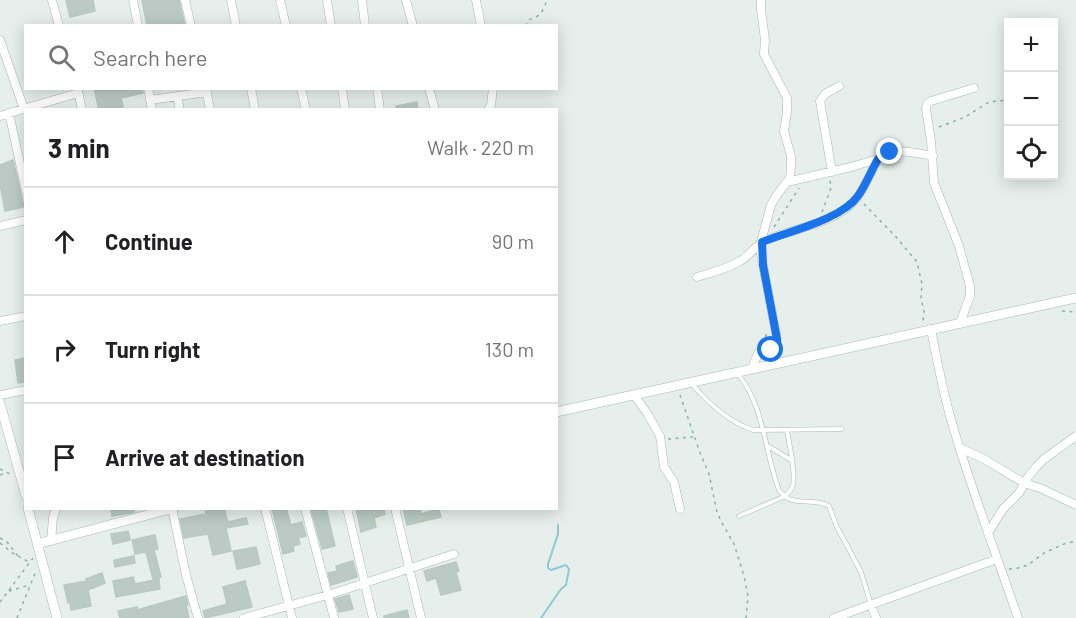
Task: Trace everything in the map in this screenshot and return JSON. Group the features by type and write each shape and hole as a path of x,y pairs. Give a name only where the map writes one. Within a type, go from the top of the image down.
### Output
{"street":[{"path":"52,0 58,24"},
{"path":"133,0 138,24"},
{"path":"184,0 190,24"},
{"path":"231,0 236,24"},
{"path":"280,0 286,24"},
{"path":"327,0 332,24"},
{"path":"362,0 365,24"},
{"path":"406,0 412,24"},
{"path":"476,0 481,24"},
{"path":"752,369 758,353 777,346 776,326 763,265 764,242 771,205 791,173 790,156 784,131 787,98 764,54 761,0"},
{"path":"0,40 24,109 0,116"},
{"path":"830,172 820,101 825,94 838,86"},
{"path":"960,323 970,296 970,286 959,246 934,183 933,156 926,109 927,104 939,98 974,88"},
{"path":"148,90 152,108"},
{"path":"150,100 206,90 210,108"},
{"path":"250,90 255,108"},
{"path":"301,90 306,108"},
{"path":"342,90 345,108"},
{"path":"377,90 380,108"},
{"path":"430,90 434,108"},
{"path":"489,108 492,90"},
{"path":"27,108 78,91 82,108"},
{"path":"177,96 180,108"},
{"path":"9,113 24,182"},
{"path":"787,182 878,159 883,155 900,151 933,156"},
{"path":"696,278 737,263 764,242 830,218 858,197 878,159"},
{"path":"0,226 24,220"},
{"path":"558,412 1076,298"},
{"path":"0,321 24,316"},
{"path":"926,330 960,448 1018,618"},
{"path":"0,395 24,390"},
{"path":"634,395 658,431 664,467 674,482 680,509"},
{"path":"0,403 21,462 24,482"},
{"path":"988,533 1003,509 1019,493 1031,472 1044,459 1076,436"},
{"path":"960,448 984,459 1024,483 1076,505"},
{"path":"29,510 57,618"},
{"path":"51,541 55,510"},
{"path":"39,551 51,541 168,510"},
{"path":"172,510 198,618"},
{"path":"265,510 292,618"},
{"path":"306,510 334,618"},
{"path":"347,510 373,618"},
{"path":"395,510 422,618"},
{"path":"244,618 289,607 454,554"},
{"path":"834,618 997,559"},
{"path":"871,605 876,618"}],"lane":[{"path":"737,372 752,394 776,483 783,497 789,500 820,502 829,506 836,525 861,573 871,605"},
{"path":"691,382 718,410 741,426 753,430 842,429"},
{"path":"739,516 783,497 793,486 787,430"},
{"path":"767,445 791,460"}],"path":[{"path":"527,24 528,20 541,14 547,0"},
{"path":"929,130 965,117 989,102 1004,100"},
{"path":"821,221 831,188 830,172"},
{"path":"764,242 806,177"},
{"path":"858,197 917,262 921,275 921,298 926,330"},
{"path":"758,353 763,338 776,326"},
{"path":"679,385 680,396 709,474 720,521 734,544 744,576 748,596 746,618"},
{"path":"661,440 694,437"},
{"path":"0,475 7,472"},
{"path":"0,538 7,542 19,558"},
{"path":"1001,569 1023,567 1044,553 1076,541"},
{"path":"0,543 19,558 29,562"},
{"path":"0,602 39,551"},
{"path":"17,618 30,585 39,551"},
{"path":"8,591 30,585"}],"building":[{"path":"66,0 93,0 95,11 70,17"},
{"path":"142,0 179,0 185,24 147,24"},
{"path":"94,90 142,90 143,93 121,98 124,108 99,108"},
{"path":"417,102 418,108 396,108 396,106"},
{"path":"13,160 24,207 5,211 0,184 0,165"},
{"path":"24,358 24,382 18,383 15,360"},
{"path":"111,510 134,510 134,512 112,516"},
{"path":"205,510 225,510 228,522 246,518 248,524 226,528 231,551 213,555 208,534 184,538 180,519 206,514"},
{"path":"272,510 287,510 291,525 302,522 306,536 298,538 300,544 293,546 294,551 283,554"},
{"path":"312,510 326,510 335,546 322,549"},
{"path":"356,510 384,510 385,514 374,518 376,527 361,532"},
{"path":"403,510 420,510 421,514 439,510 441,517 407,525"},
{"path":"128,531 130,540 113,544 111,534"},
{"path":"155,535 158,549 154,550 161,577 153,579 146,552 135,554 132,540"},
{"path":"256,547 260,564 237,569 233,551"},
{"path":"134,556 135,563 115,567 114,560"},
{"path":"353,561 357,577 331,585 328,573 337,571 336,566"},
{"path":"456,562 461,590 441,595 436,578 427,581 424,571"},
{"path":"102,573 105,583 88,590 91,606 71,610 64,585 87,581 86,579"},
{"path":"133,577 135,584 159,579 160,589 116,597 113,581"},
{"path":"245,581 252,607 205,618 203,611 227,604 223,587"},
{"path":"349,595 353,609 339,612 335,599"},
{"path":"186,596 189,618 120,618 118,611 137,607 137,610"},
{"path":"407,610 409,618 384,618 384,616"}],"waterway":[{"path":"541,618 566,585 569,569 566,565 551,570 548,568 558,534 558,525"}],"route":[{"path":"771,350 778,343 761,255 762,242 830,218 845,208 858,197 878,159 890,152"}]}
